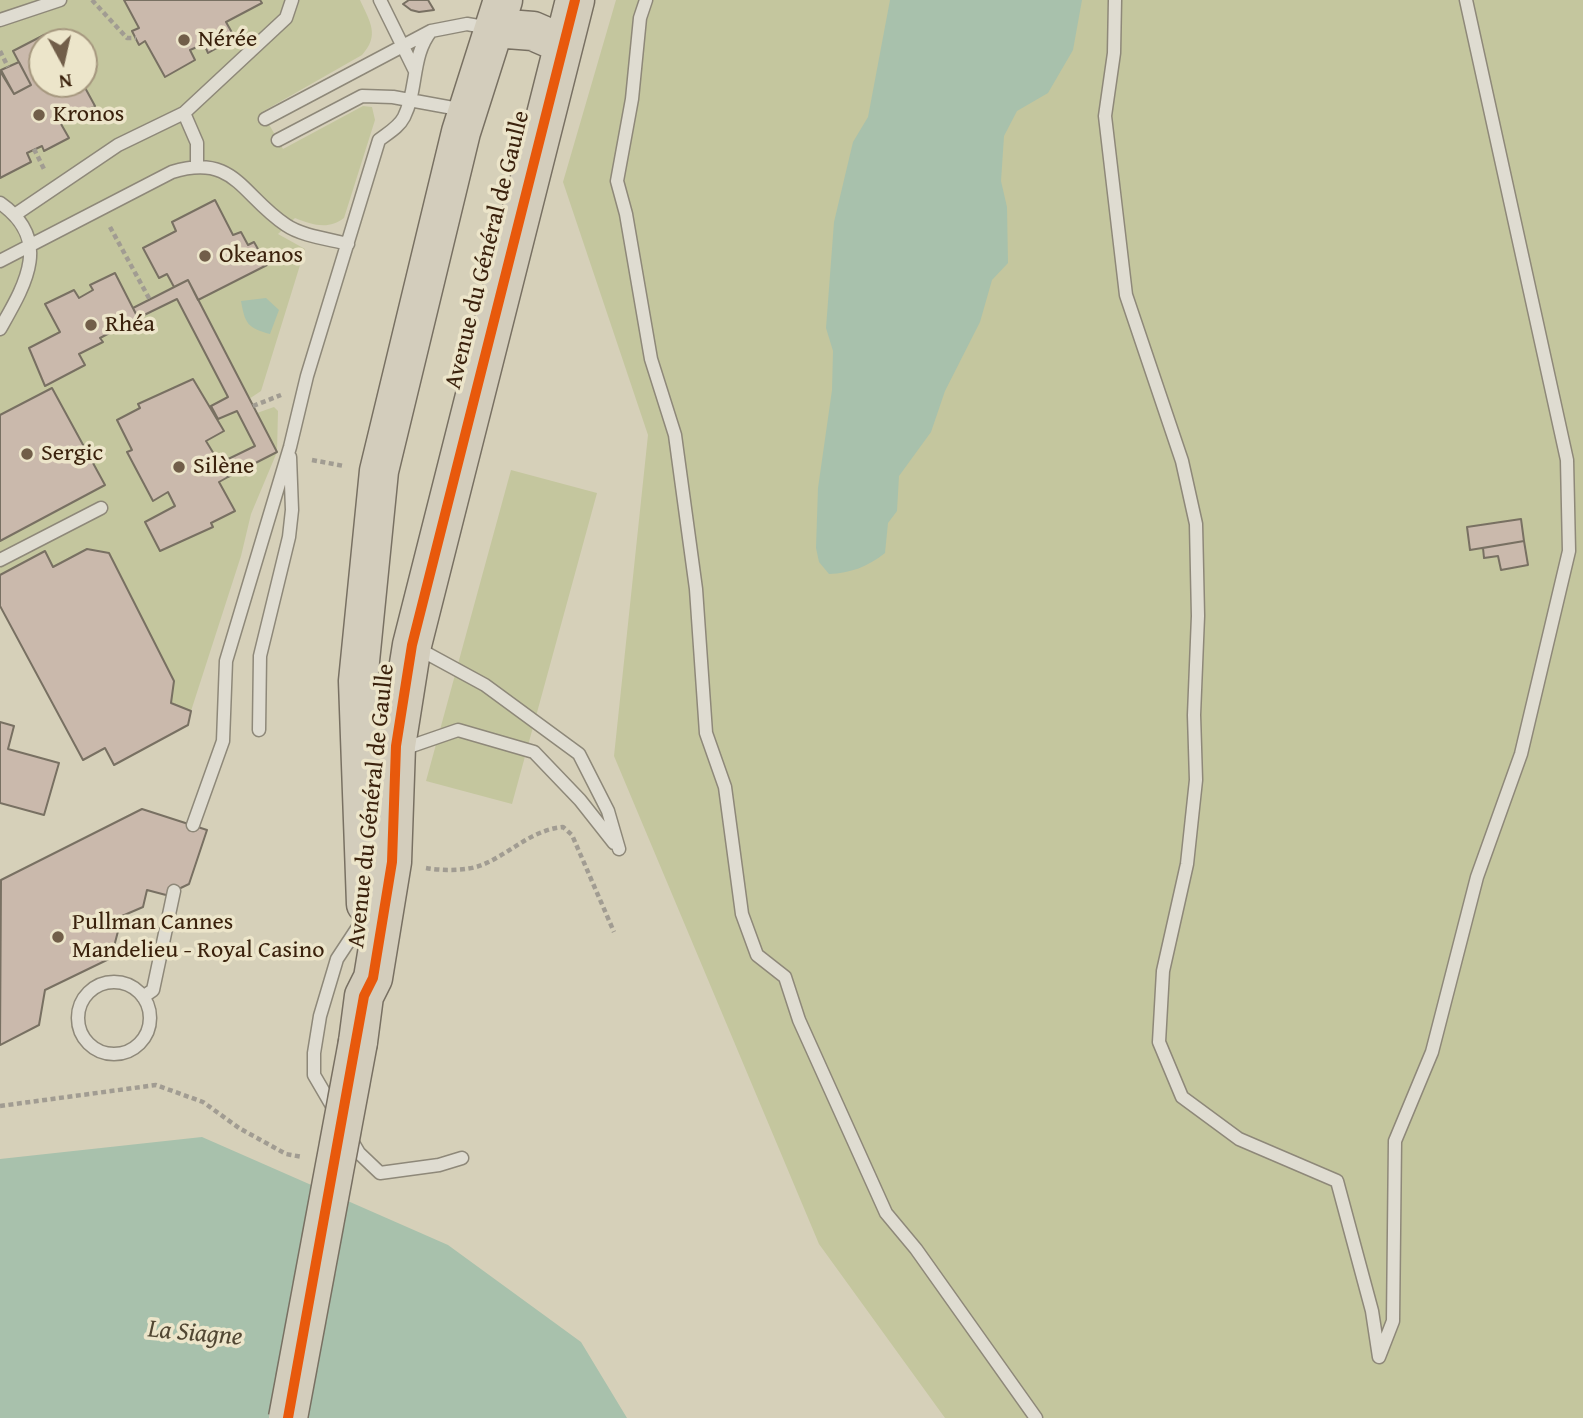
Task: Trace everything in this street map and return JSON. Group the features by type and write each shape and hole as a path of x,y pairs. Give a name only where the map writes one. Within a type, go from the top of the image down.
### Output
{"main road":[{"name":"Avenue du Général de Gaulle","path":"288,1418 358,1042 364,996 373,978 392,862 396,752 412,645 575,0"},
{"name":"Avenue du Général de Gaulle","path":"364,996 359,979 366,915 358,681 379,471 468,110 498,14"},
{"path":"498,14 563,44"},
{"path":"367,612 371,651 378,657 391,657 412,645"}],"lane":[{"path":"0,20 60,0"},
{"path":"16,214 118,145 184,113 286,18 292,0"},
{"path":"380,0 415,71"},
{"path":"646,0 640,18 632,99 617,181 626,214 651,359 675,435 696,589 706,733 725,787 742,914 757,955 785,978 799,1020 886,1213 916,1249 1036,1418"},
{"path":"1115,0 1114,53 1105,116 1126,295 1182,461 1196,524 1196,780 1187,863 1163,971 1159,1042 1182,1097 1238,1139 1337,1181 1372,1311 1379,1357 1393,1321 1395,1141 1432,1052 1477,877 1521,754 1569,551 1567,460 1466,0"},
{"path":"265,119 431,31 498,14"},
{"path":"193,825 223,741 226,660 290,447 307,376 379,140 398,126 409,100 423,41 431,31"},
{"path":"278,140 362,96 409,100 468,110"},
{"path":"184,113 197,143 197,165"},
{"path":"0,261 172,172 197,165 221,170 287,226 348,244"},
{"path":"0,203 16,214 31,245 29,268 21,292 0,329"},
{"path":"259,730 260,656 289,537 292,510 290,447"},
{"path":"0,561 101,508"},
{"path":"396,752 458,730 534,752 580,800 619,849 608,811 579,754 485,685 412,645"},
{"path":"143,997 153,990 174,891"},
{"path":"366,915 337,960 320,1016 314,1075 359,1153 380,1173 439,1166 462,1158"},
{"path":"107,982 121,982 143,997 149,1009 150,1022 138,1045 127,1052 113,1055 100,1052 81,1034 79,1008 85,996 95,987 107,982"}],"path":[{"path":"92,0 127,38 136,38"},
{"path":"0,51 8,67"},
{"path":"101,209 150,300"},
{"path":"325,464 337,464"},
{"path":"419,867 440,870 481,866 544,829 563,827 572,835 614,932"},
{"path":"0,1106 156,1086 202,1102 286,1154 313,1159"}],"shaded area":[{"path":"0,0 360,0 372,28 371,41 362,55 262,112 283,149 363,106 372,107 375,120 344,218 332,224 320,225 295,218 278,234 305,249 261,391 249,399 257,413 274,407 278,411 277,452 251,514 241,556 191,711 171,703 174,681 109,553 87,549 53,567 45,551 0,575"},
{"path":"616,0 1583,0 1583,1418 945,1418 819,1244 614,756 648,435 563,182"},
{"path":"511,470 597,493 512,804 426,781"}],"water":[{"path":"890,0 1082,0 1073,50 1048,93 1017,111 1004,136 1001,181 1007,207 1008,263 992,280 980,322 945,391 931,432 899,476 897,511 888,523 885,553 859,568 829,574 819,562 816,548 818,488 832,390 833,351 826,328 834,222 853,142 868,117"},
{"path":"266,298 279,310 270,334 249,324 241,301"},
{"name":"La Siagne","path":"202,1137 448,1245 581,1342 627,1418 0,1418 0,1159"}],"building":[{"name":"Nérée","path":"124,0 260,0 262,3 226,22 235,38 208,53 204,44 190,50 195,60 165,77 145,41 139,45 132,31 139,28"},
{"path":"409,0 428,0 434,10 411,10 403,4"},
{"name":"Kronos","path":"28,43 28,79 13,51"},
{"path":"19,62 28,79 28,87 14,94 1,70"},
{"name":"Kronos","path":"0,71 14,94 28,87 28,98 91,98 95,106 61,124 69,138 44,151 42,146 27,153 31,162 0,178"},
{"name":"Okeanos","path":"215,200 233,235 241,232 248,245 254,242 267,265 198,300 188,280 174,287 167,274 159,278 143,248 176,231 172,222"},
{"name":"Rhéa","path":"115,273 138,318 100,338 103,342 79,354 85,365 45,386 29,348 60,332 45,304 74,290 79,298 93,290 90,285"},
{"path":"188,280 277,452 228,477 220,463 255,446 237,411 218,419 211,406 228,397 177,299 138,318 133,308"},
{"name":"Silène","path":"193,379 224,431 206,441 228,477 219,482 235,511 211,523 213,527 160,551 145,522 175,506 168,492 153,501 127,452 132,450 117,420 140,408 138,404"},
{"path":"52,388 105,485 0,541 0,415"},
{"path":"1521,519 1524,541 1470,550 1467,527"},
{"path":"1524,541 1528,565 1501,570 1498,556 1484,558 1483,548"},
{"path":"87,549 109,553 174,681 171,703 191,711 188,725 114,765 105,748 83,760 0,606 0,575 45,551 53,567"},
{"path":"0,722 14,726 8,749 59,763 44,815 0,803"},
{"name":"Pullman Cannes Mandelieu - Royal Casino","path":"142,809 207,830 189,884 166,895 147,890 143,907 122,916 111,958 45,990 39,1025 0,1045 1,880"}],"cycle path":[{"path":"288,1418 364,996 373,978 392,862 396,746 412,645 575,0"}],"place":[{"name":"Nérée","path":"184,40"},
{"name":"Kronos","path":"39,115"},
{"name":"Okeanos","path":"205,256"},
{"name":"Rhéa","path":"91,325"},
{"name":"Sergic","path":"27,454"},
{"name":"Silène","path":"179,467"},
{"name":"Pullman Cannes Mandelieu - Royal Casino","path":"58,937"}]}
